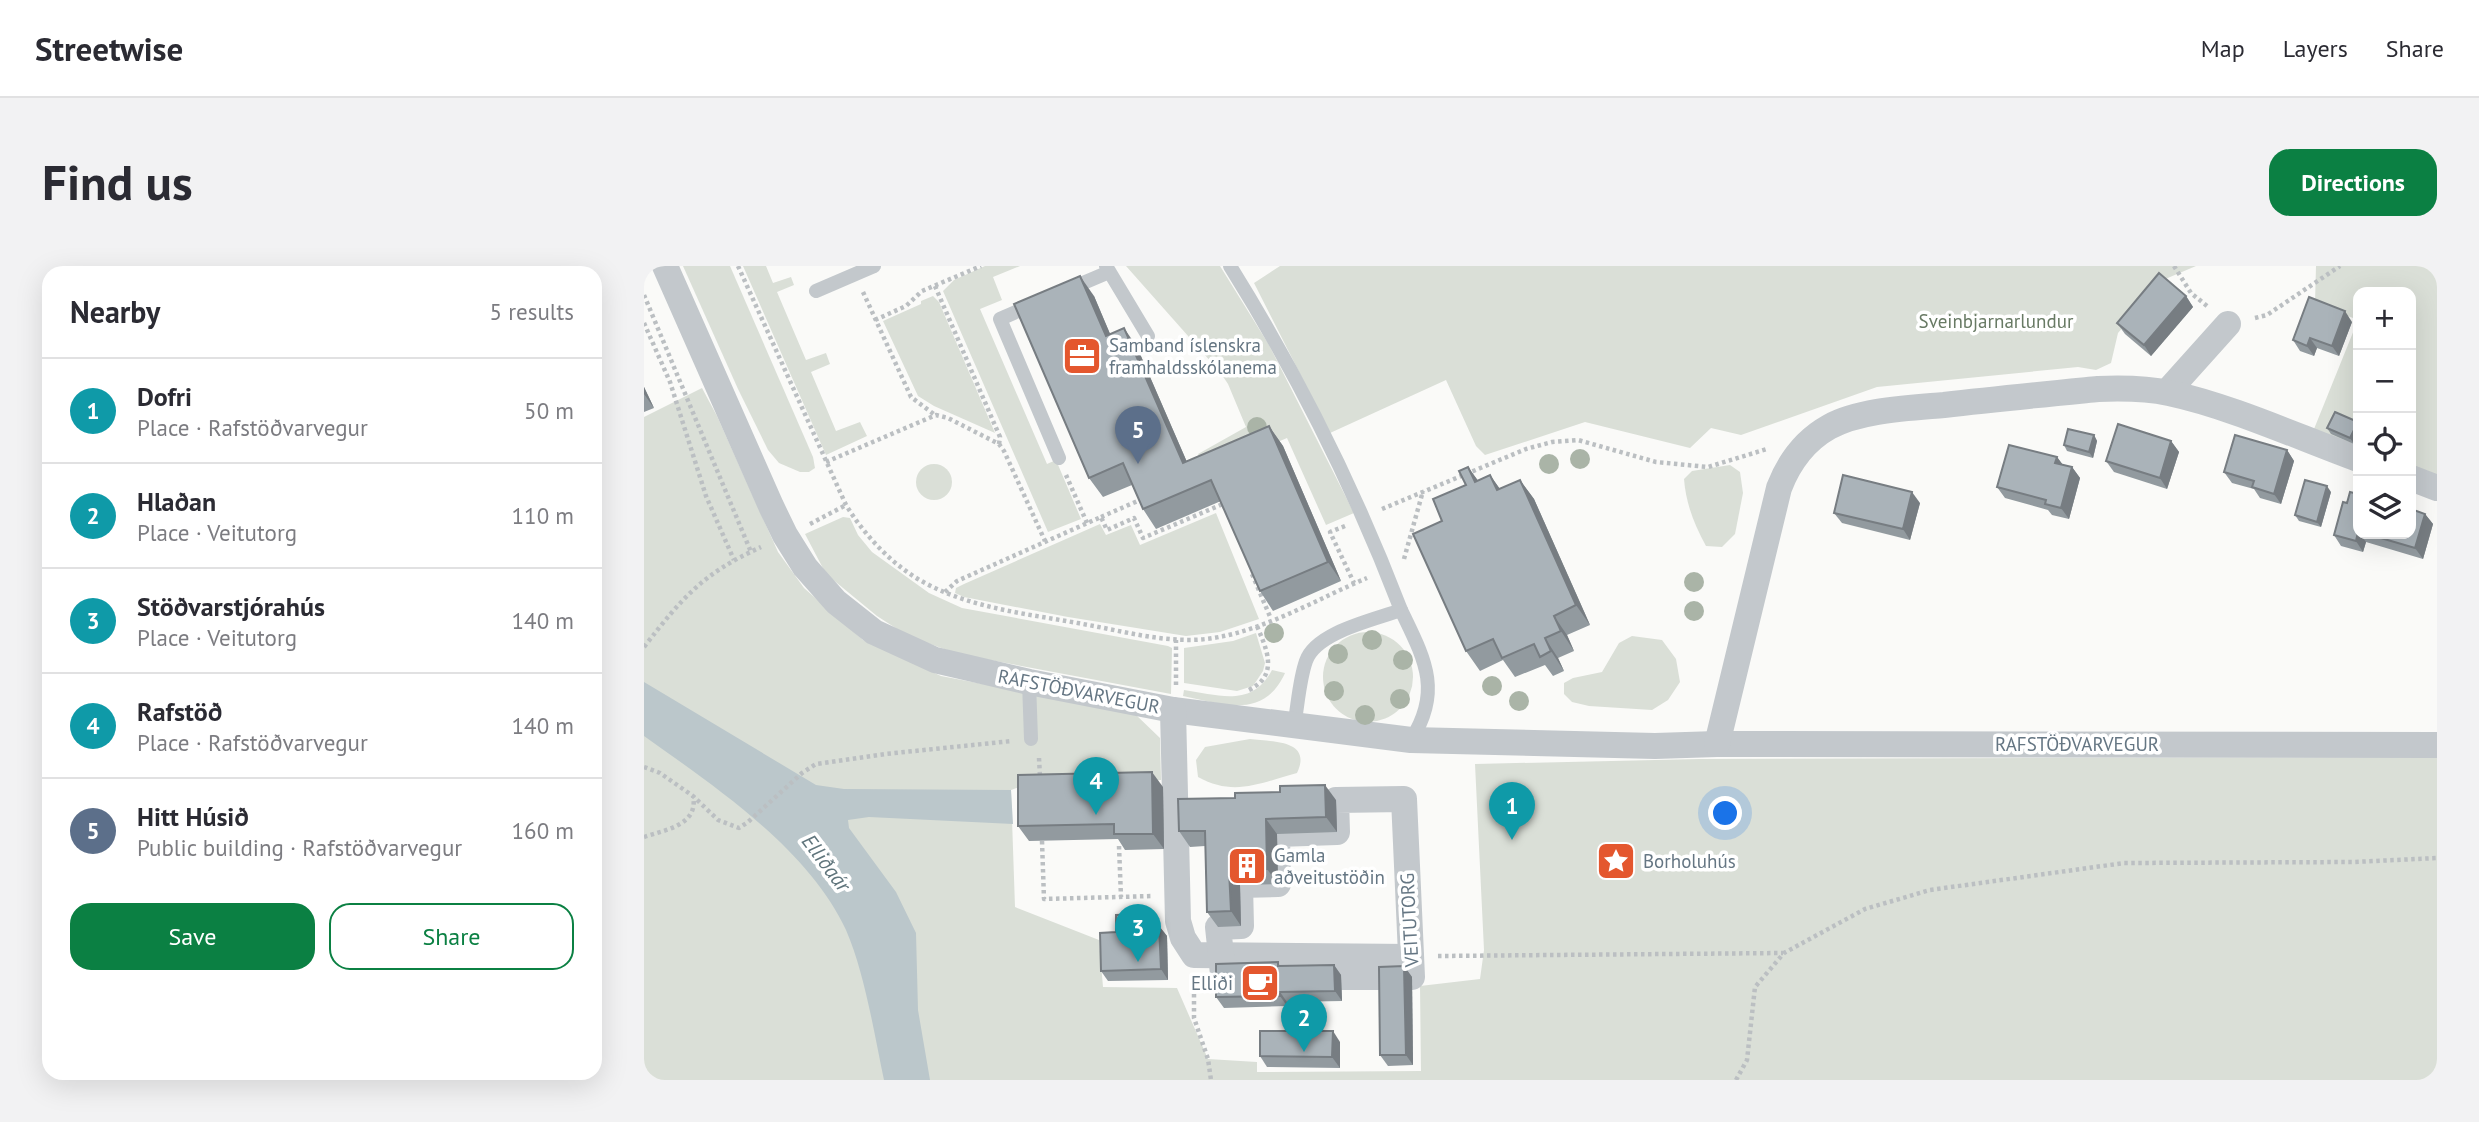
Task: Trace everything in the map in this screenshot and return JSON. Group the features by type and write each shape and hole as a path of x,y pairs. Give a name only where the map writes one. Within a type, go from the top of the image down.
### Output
{"street":[{"name":"RAFSTÖÐVARVEGUR","path":"665,266 771,506 785,536 805,567 836,602 874,632 935,660 1029,682 1175,698 1294,726 1411,740 1655,746 2437,745"},
{"path":"2167,392 2228,324"},
{"path":"1717,744 1779,488 1793,459 1815,435 1832,426 1849,419 1898,410 2125,388 2167,392 2202,401 2353,457"},
{"path":"2416,480 2437,488"},
{"path":"1175,698 1178,921 1183,938 1194,954 1411,957"},
{"name":"VEITUTORG","path":"1221,955 1218,927 1241,926 1240,885 1278,884 1276,834 1336,832 1336,800 1404,799 1411,957"}],"lane":[{"path":"816,290 873,266"},
{"path":"1230,266 1317,419 1364,517 1420,650 1428,676 1426,710 1411,740"},
{"path":"1059,458 1000,319 1108,269 1148,335"},
{"path":"1294,726 1303,671 1312,649 1326,637 1401,610"},
{"path":"1029,682 1031,739"}],"path":[{"path":"738,266 846,505 859,526 883,551 922,582 980,605 1177,640 1221,637 1271,620 1339,590"},
{"path":"876,320 906,306 922,292 981,266"},
{"path":"2174,266 2191,293 2228,324 2267,315 2340,266"},
{"path":"855,274 911,397 936,415 948,418 999,443 1045,541"},
{"path":"936,286 1000,437 999,443"},
{"path":"644,295 751,552 697,584 644,647"},
{"path":"644,323 670,382 706,496 734,560"},
{"path":"826,462 936,415"},
{"path":"1354,583 1330,532 1526,449 1552,442 1578,440 1656,462 1708,467 1815,435"},
{"path":"1059,458 1087,523"},
{"path":"945,592 957,581 1140,500"},
{"path":"1101,517 1107,530 1134,518 1143,538 1223,504 1229,517"},
{"path":"800,529 846,505"},
{"path":"1250,568 1271,620"},
{"path":"1246,692 1257,686 1269,666 1269,658 1257,625"},
{"path":"1175,698 1177,640"},
{"path":"1175,698 1186,687"},
{"path":"644,767 660,773 693,796 718,820 739,828 816,764 885,754 1031,739 1039,752 1040,790"},
{"path":"644,837 688,820 694,808 693,796"},
{"path":"1042,841 1044,899 1178,895"},
{"path":"1119,846 1121,897"},
{"path":"1736,1080 1746,1060 1755,987 1784,953 1865,909 1930,890 2124,863 2367,862 2437,858"},
{"path":"1411,957 1784,953"},
{"path":"1194,954 1195,1018 1208,1059 1211,1080"}],"green space":[{"path":"683,266 730,266 813,457 815,468 809,472 800,472 779,463 768,450"},
{"path":"743,266 766,266 773,283 791,277 794,285 777,292 806,360 826,353 830,364 811,372 836,431 860,422 867,436 826,455"},
{"path":"985,266 1020,266 993,277 1002,300 980,309 1047,464 1056,460 1081,519 1048,532 943,291 954,280"},
{"path":"1126,266 1220,266 1269,345 1354,513 1326,525 1287,438 1206,473 1198,454 1246,427 1228,384 1220,372"},
{"name":"Sveinbjarnarlundur","path":"1280,266 2196,266 2163,280 2118,333 2111,363 2096,370 2078,367 1877,387 1741,435 1711,428 1690,448 1585,422 1485,455 1476,446 1446,380 1330,433 1254,283"},
{"path":"2316,266 2437,266 2437,479 2416,470 2416,287 2353,287 2353,318 2315,303"},
{"path":"933,296 939,302 995,433 918,396 883,321"},
{"path":"2353,332 2353,445 2314,429"},
{"path":"702,388 778,552 804,588 863,640 941,676 1134,713 1160,738 1161,780 1030,783 1011,790 1015,907 1099,940 1103,987 1177,988 1208,1059 1257,1062 1257,1072 1421,1071 1420,986 1480,979 1484,950 1475,764 1699,759 2437,757 2437,1080 644,1080 644,417"},
{"path":"934,464 947,469 952,482 947,495 934,500 921,495 916,482 921,469"},
{"path":"1730,465 1740,472 1743,493 1735,534 1722,547 1706,546 1691,514 1684,479 1692,471"},
{"path":"1216,513 1259,619 1220,632 1186,636 1068,617 955,593 956,588 964,584 1100,524 1106,535 1131,525 1140,545"},
{"path":"843,517 850,518 858,535 872,552 929,593 962,608 1172,648 1171,694 958,654 908,636 877,616 826,574 805,534"},
{"path":"1368,632 1385,635 1400,645 1410,660 1413,677 1410,694 1400,709 1385,719 1368,722 1351,719 1336,709 1326,694 1323,677 1326,660 1336,645 1351,635"},
{"path":"1256,633 1265,663 1253,686 1237,691 1184,683 1184,648 1233,641"},
{"path":"1632,636 1662,640 1676,659 1680,682 1668,700 1652,710 1589,706 1572,702 1564,694 1564,683 1573,678 1602,672 1619,643"},
{"path":"1272,670 1285,673 1266,698 1254,703 1227,705 1183,696 1184,690 1222,696 1245,694 1264,682"},
{"path":"1250,739 1278,742 1295,748 1300,762 1297,773 1259,784 1235,787 1211,783 1198,777 1196,760 1205,747"}],"water":[{"name":"Elliðaár","path":"644,682 816,785 844,789 1011,790 1013,824 869,817 848,820 849,828 896,892 916,933 918,1010 930,1080 884,1080 859,965 846,930 830,900 809,873 757,821 644,736"}],"building":[{"path":"2159,273 2186,296 2144,345 2117,323"},
{"path":"1080,276 1106,336 1124,328 1183,463 1269,426 1328,562 1260,591 1211,480 1143,509 1123,463 1089,478 1014,304"},
{"path":"2309,297 2345,311 2332,346 2310,338 2307,346 2293,340"},
{"path":"2335,412 2353,420 2350,438 2327,428"},
{"path":"2118,424 2171,441 2160,478 2106,461"},
{"path":"2068,429 2094,435 2089,452 2064,445"},
{"path":"2235,435 2287,450 2274,494 2252,487 2254,481 2224,472"},
{"path":"2009,445 2057,457 2055,463 2072,467 2061,508 2045,504 2046,500 1997,487"},
{"path":"1468,467 1475,482 1490,475 1497,490 1520,480 1576,605 1554,616 1561,631 1545,638 1551,651 1540,657 1534,644 1502,658 1493,639 1466,651 1413,534 1442,521 1433,499 1466,485 1459,471"},
{"path":"1843,475 1912,492 1903,529 1834,513"},
{"path":"2305,480 2327,486 2317,522 2295,515"},
{"path":"2350,492 2353,493 2353,539 2356,541 2334,535 2343,502 2347,503"},
{"path":"2416,511 2425,514 2415,548 2384,539 2416,539"},
{"path":"1152,772 1153,834 1114,834 1114,824 1018,826 1018,775"},
{"path":"1325,785 1326,817 1266,819 1267,869 1229,870 1231,911 1207,912 1205,831 1179,831 1178,799 1235,798 1235,793 1280,792 1280,786"},
{"path":"1141,914 1142,926 1159,926 1161,969 1101,971 1100,933 1116,932 1116,915"},
{"path":"1278,962 1278,966 1334,965 1335,991 1280,992 1280,996 1216,997 1216,964"},
{"path":"1404,966 1406,1055 1380,1055 1379,967"},
{"path":"1260,1031 1333,1031 1332,1057 1260,1056"}],"place":[{"name":"Samband íslenskra framhaldsskólanema","path":"1082,356"},
{"name":"Hitt Húsið","path":"1138,464"},
{"name":"Rafstöð","path":"1096,815"},
{"name":"Dofri","path":"1512,840"},
{"name":"Borholuhús","path":"1616,861"},
{"name":"Gamla aðveitustöðin","path":"1247,866"},
{"name":"Stöðvarstjórahús","path":"1138,962"},
{"name":"Elliði","path":"1260,983"},
{"name":"Hlaðan","path":"1304,1052"}]}
